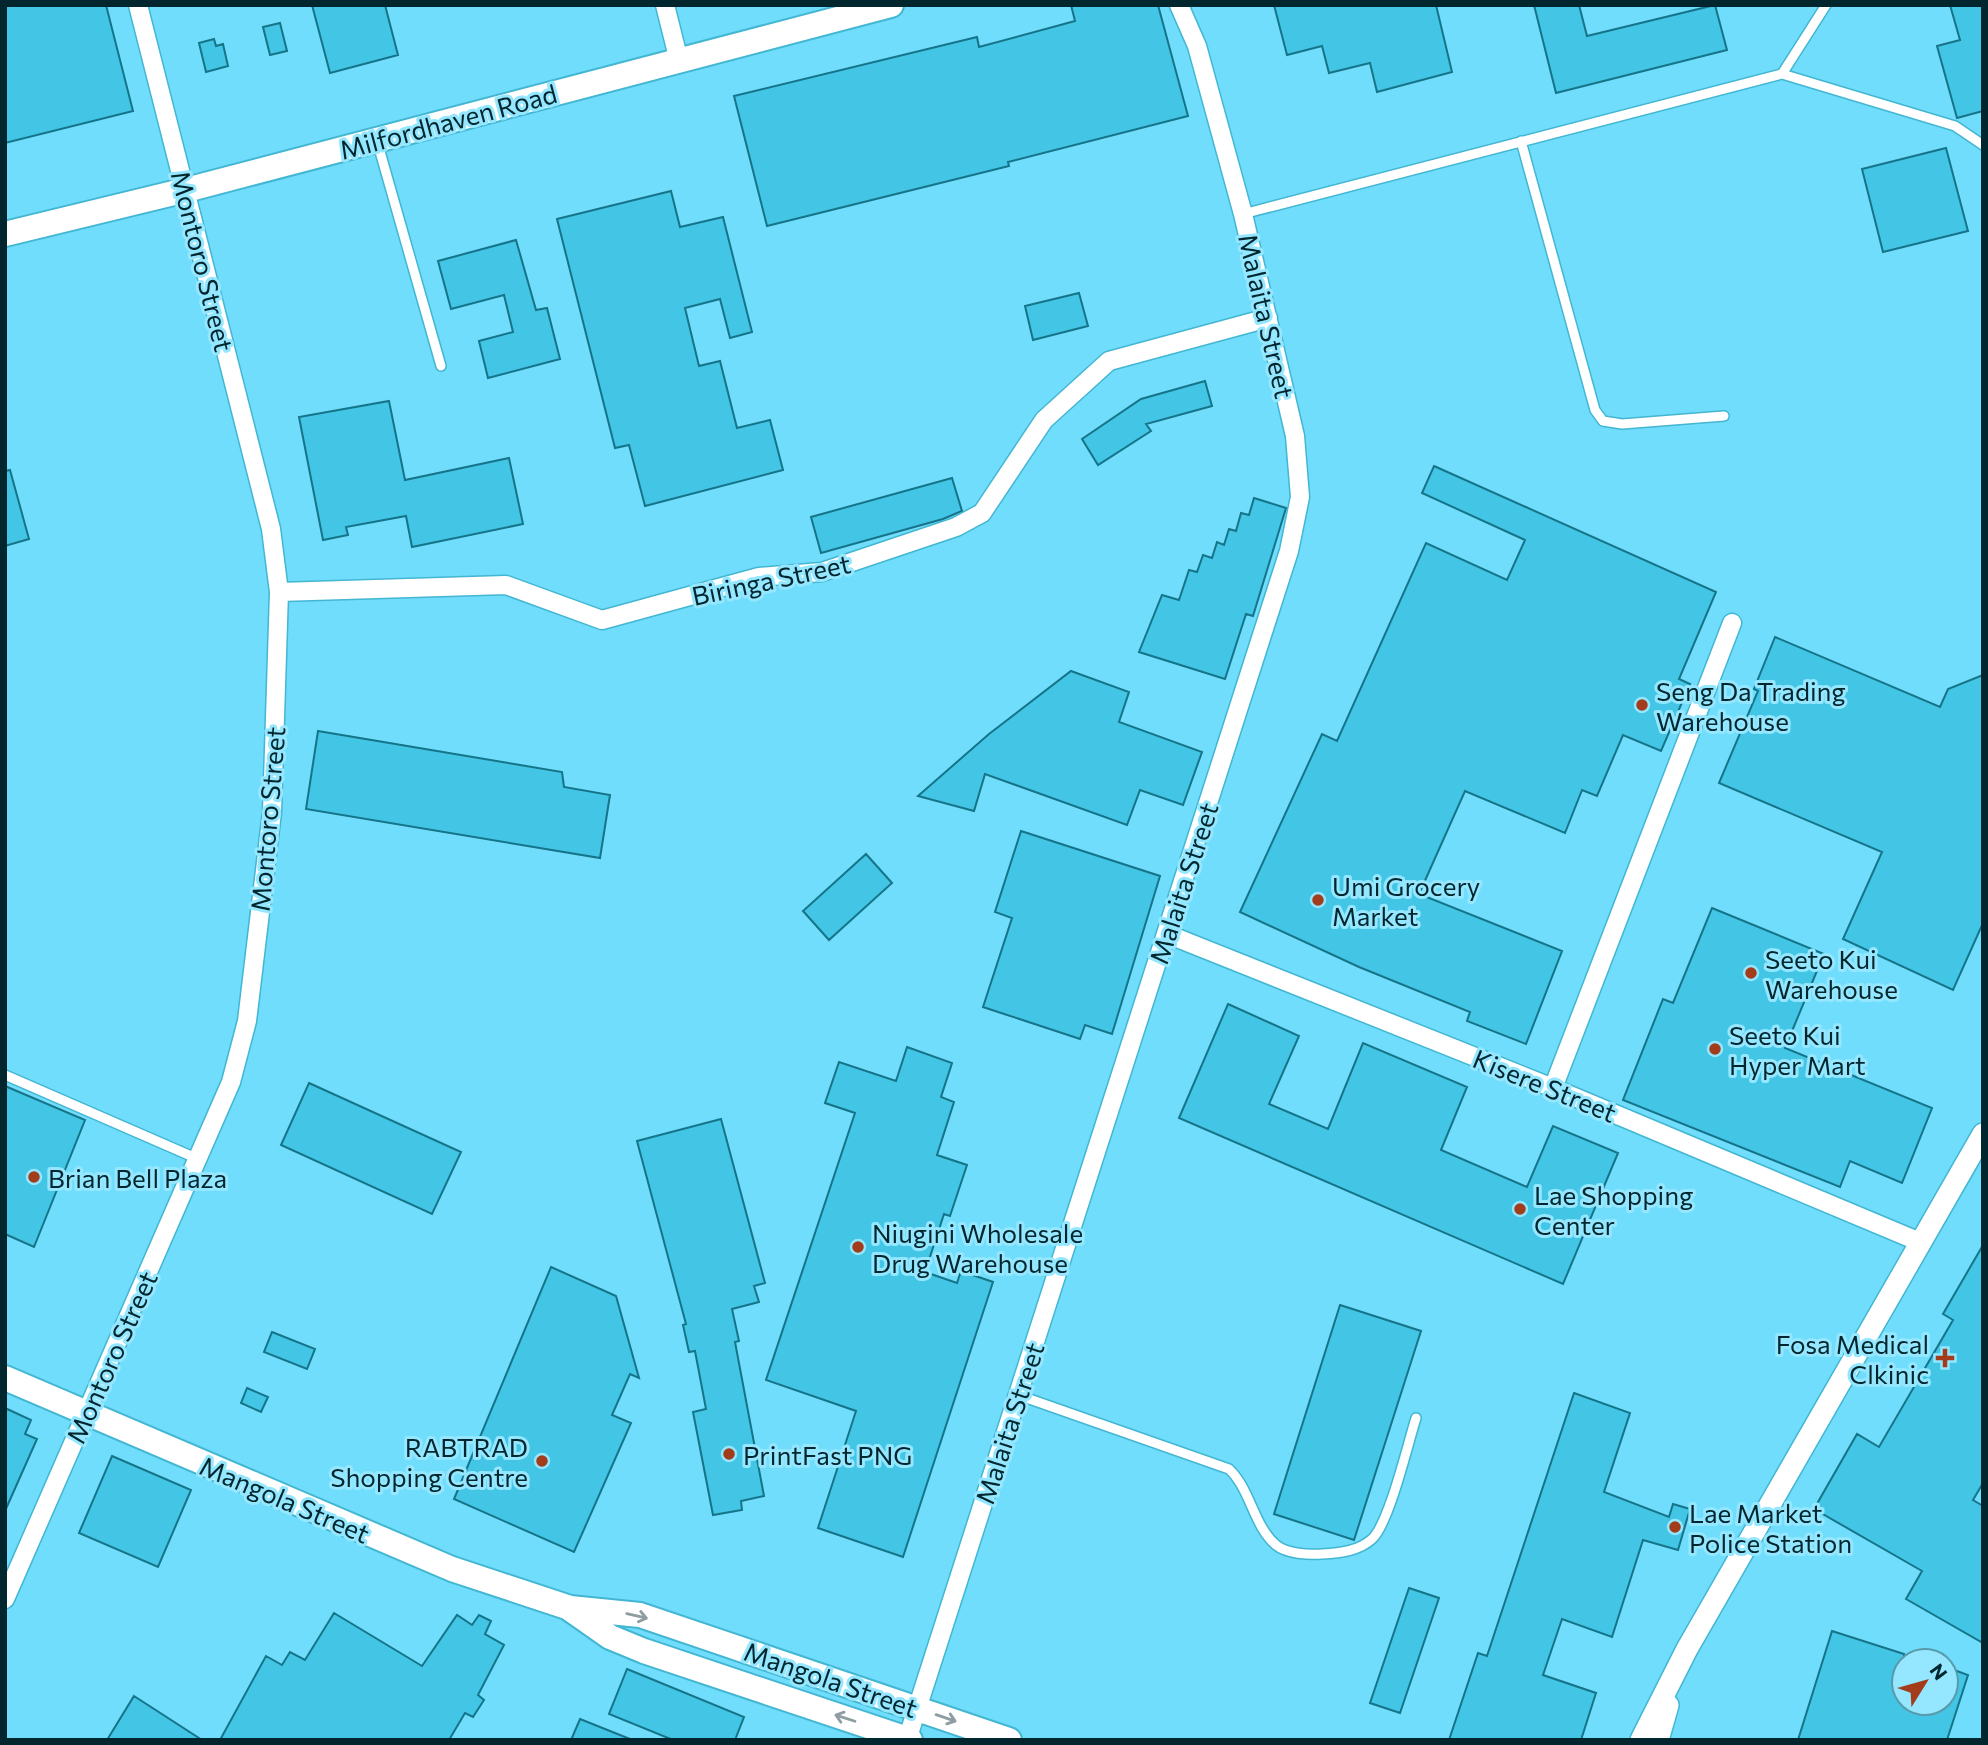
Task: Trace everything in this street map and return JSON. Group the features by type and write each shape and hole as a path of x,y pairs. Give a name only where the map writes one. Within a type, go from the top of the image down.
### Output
{"main road":[{"name":"Milfordhaven Road","path":"5,233 186,190 891,5"},
{"name":"Mangola Street","path":"5,1378 452,1569 570,1608 640,1615 1009,1740"},
{"name":"Mangola Street","path":"570,1608 610,1637 644,1651 908,1739"}],"street":[{"name":"Montoro Street","path":"5,1599 231,1082 247,1021 272,812 279,592 271,528 138,5"},
{"path":"665,5 678,61"},
{"name":"Malaita Street","path":"908,1739 1289,551 1300,497 1295,436 1268,318 1197,46 1179,5"},
{"name":"Malaita Street","path":"1193,5 1197,46"},
{"name":"Biringa Street","path":"279,592 506,585 602,620 759,577 822,572 956,527 982,513 1044,420 1109,361 1268,318"},
{"path":"1553,1088 1732,623"},
{"name":"Kisere Street","path":"1167,934 1553,1088 1920,1242"},
{"path":"1642,1740 1677,1669 1983,1134"},
{"path":"1658,1740 1677,1669"}],"lane":[{"path":"1782,74 1826,5"},
{"path":"1242,214 1782,74 1955,126 1983,145"},
{"path":"377,139 441,366"},
{"path":"1521,141 1595,410 1603,421 1622,424 1724,416"},
{"path":"5,1075 199,1160"},
{"path":"1018,1395 1228,1468 1242,1481 1260,1523 1277,1546 1307,1555 1345,1553 1373,1538 1383,1521 1416,1418"}],"building":[{"path":"5,5 106,5 133,111 5,143"},
{"path":"312,5 385,5 398,55 330,73"},
{"path":"1071,5 1158,5 1188,116 1008,162 1009,166 767,226 734,96 977,37 979,47 1075,21"},
{"path":"1274,5 1436,5 1452,72 1377,92 1370,63 1329,73 1322,46 1287,55"},
{"path":"1534,5 1579,5 1587,36 1715,5 1727,50 1556,93"},
{"path":"1950,5 1983,5 1983,111 1957,118 1937,46 1960,40"},
{"path":"280,23 287,51 270,55 263,27"},
{"path":"214,39 216,46 223,44 228,66 206,72 199,43"},
{"path":"1946,148 1968,231 1883,252 1862,169"},
{"path":"671,191 680,227 723,217 752,332 730,338 720,299 685,308 699,366 720,361 737,428 770,420 783,470 645,506 629,445 615,448 557,219"},
{"path":"516,240 536,310 547,308 560,359 488,378 479,341 513,332 504,295 451,309 438,261"},
{"path":"1079,293 1088,326 1033,340 1025,306"},
{"path":"1205,381 1212,406 1146,424 1151,431 1098,465 1082,439 1141,399"},
{"path":"389,401 405,480 509,458 523,524 412,547 406,516 346,527 348,535 323,540 299,417"},
{"path":"1434,466 1716,592 1679,679 1690,684 1661,751 1623,735 1597,796 1582,790 1565,833 1465,791 1419,894 1562,951 1526,1044 1467,1021 1470,1012 1359,967 1240,912 1322,734 1337,741 1426,543 1507,580 1525,540 1422,493"},
{"path":"10,470 29,539 5,546 5,471"},
{"path":"952,478 962,511 943,519 821,553 811,517"},
{"path":"1254,498 1286,508 1253,616 1246,614 1225,679 1139,652 1162,595 1179,600 1189,570 1197,572 1203,555 1212,558 1217,542 1224,545 1229,529 1236,531 1241,513 1249,515"},
{"path":"1775,637 1940,707 1948,689 1983,675 1983,923 1953,990 1843,939 1882,852 1719,783 1758,691 1754,689"},
{"path":"1071,671 1129,692 1119,722 1202,752 1183,805 1140,790 1127,825 985,774 974,811 918,796 989,734"},
{"path":"318,731 562,772 564,787 610,795 600,858 306,809"},
{"path":"1021,831 1160,876 1112,1034 1085,1025 1080,1039 983,1007 1012,918 995,912"},
{"path":"866,854 892,883 829,940 803,911"},
{"name":"Seeto Kui Hyper Mart","path":"1712,908 1824,954 1785,1048 1932,1108 1902,1183 1850,1161 1840,1187 1623,1100 1663,999 1673,1003"},
{"path":"1228,1004 1299,1036 1269,1104 1328,1129 1363,1043 1467,1087 1441,1150 1527,1187 1553,1126 1618,1153 1563,1284 1179,1118"},
{"path":"907,1047 952,1063 941,1097 954,1102 937,1155 967,1165 950,1216 944,1214 925,1272 957,1283 961,1271 993,1282 903,1557 818,1528 856,1411 766,1380 855,1113 825,1103 839,1062 896,1081"},
{"path":"309,1083 461,1152 432,1214 281,1145"},
{"name":"Brian Bell Plaza","path":"5,1086 85,1120 34,1247 5,1234"},
{"path":"721,1119 765,1283 754,1286 759,1302 732,1309 739,1341 735,1342 764,1496 741,1501 742,1510 713,1515 693,1412 706,1409 695,1351 689,1352 683,1325 686,1324 637,1141"},
{"path":"1983,1245 1983,1483 1973,1500 1983,1506 1983,1643 1906,1599 1922,1571 1814,1509 1857,1434 1879,1447 1953,1320 1943,1314"},
{"name":"RABTRAD Shopping Centre","path":"551,1267 616,1296 639,1378 630,1374 612,1415 631,1423 574,1552 454,1499"},
{"path":"1340,1305 1421,1331 1354,1540 1274,1514"},
{"path":"272,1332 315,1349 307,1369 264,1352"},
{"path":"247,1388 268,1397 261,1412 241,1403"},
{"path":"1574,1393 1630,1413 1604,1492 1669,1517 1673,1504 1690,1509 1678,1550 1643,1540 1612,1637 1562,1619 1543,1675 1596,1693 1581,1740 1449,1740 1478,1653 1487,1656"},
{"path":"5,1408 31,1420 25,1434 37,1439 5,1511"},
{"path":"112,1456 191,1490 158,1567 79,1533"},
{"path":"1409,1588 1439,1598 1400,1713 1370,1703"},
{"path":"334,1613 422,1666 457,1615 472,1625 479,1615 491,1621 485,1634 504,1645 478,1695 484,1700 473,1717 465,1713 449,1740 220,1740 266,1656 282,1665 290,1652 305,1660"},
{"path":"1832,1631 1890,1650 1890,1717 1954,1717 1947,1740 1798,1740"},
{"path":"627,1669 744,1717 735,1740 673,1740 609,1714"},
{"path":"1960,1672 1968,1675 1960,1700"},
{"path":"134,1696 202,1740 107,1740"},
{"path":"580,1719 630,1739 630,1740 571,1740"}],"place":[{"name":"Seng Da Trading Warehouse","path":"1642,705"},
{"name":"Umi Grocery Market","path":"1318,900"},
{"name":"Seeto Kui Warehouse","path":"1751,973"},
{"name":"Seeto Kui Hyper Mart","path":"1715,1049"},
{"name":"Brian Bell Plaza","path":"34,1177"},
{"name":"Lae Shopping Center","path":"1520,1209"},
{"name":"Niugini Wholesale Drug Warehouse","path":"858,1247"},
{"name":"Fosa Medical Clkinic","path":"1945,1358"},
{"name":"PrintFast PNG","path":"729,1454"},
{"name":"RABTRAD Shopping Centre","path":"542,1461"},
{"name":"Lae Market Police Station","path":"1675,1527"}]}
